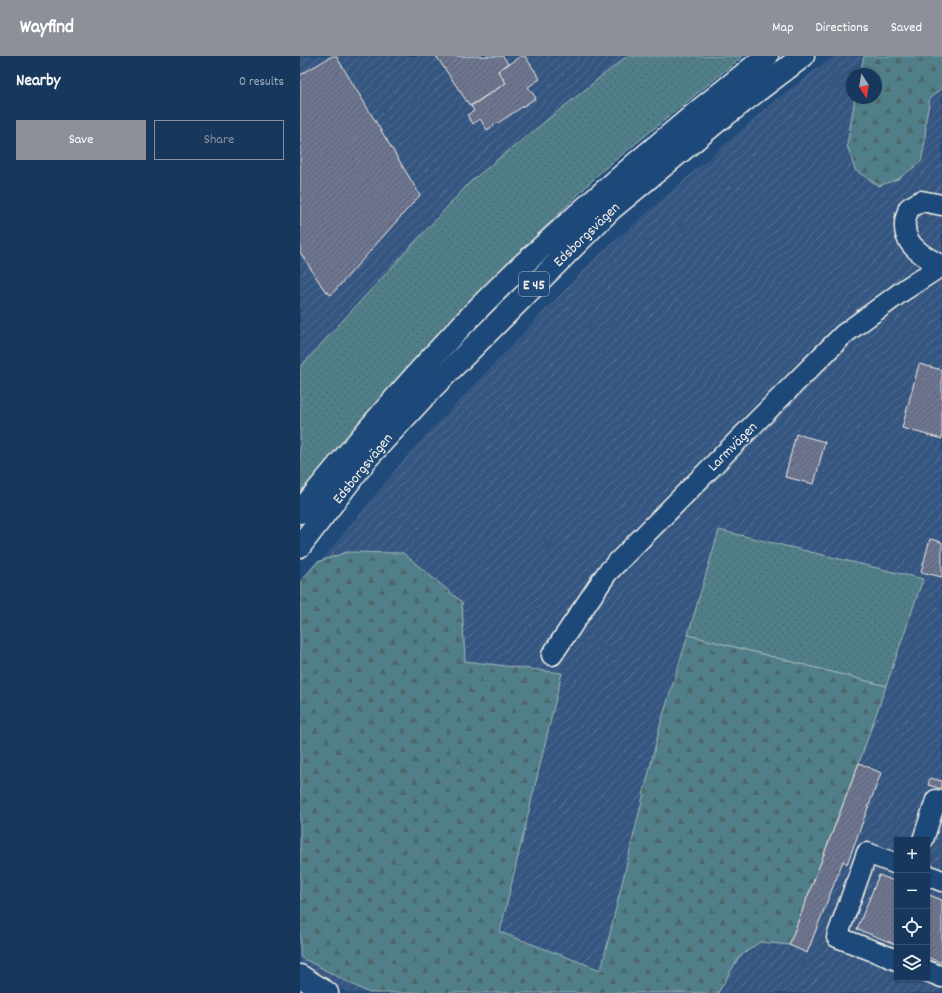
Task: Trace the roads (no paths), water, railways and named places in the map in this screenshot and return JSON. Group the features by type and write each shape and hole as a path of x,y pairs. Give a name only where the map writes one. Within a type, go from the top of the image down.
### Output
{"highway":[{"name":"Edsborgsvägen","path":"300,512 421,369 514,273 602,192 703,107 767,56"},
{"name":"Edsborgsvägen","path":"300,546 368,457 516,301 600,220 715,123 803,56"},
{"path":"300,976 315,988"}],"street":[{"name":"Larmvägen","path":"552,655 607,572 844,334 904,290 941,266 924,256 908,241 904,227 909,208 921,201 942,205"},
{"path":"924,837 936,800 942,802"},
{"path":"894,863 867,853 837,937 894,959"},
{"path":"930,876 942,881"},
{"path":"930,972 942,977"}]}
